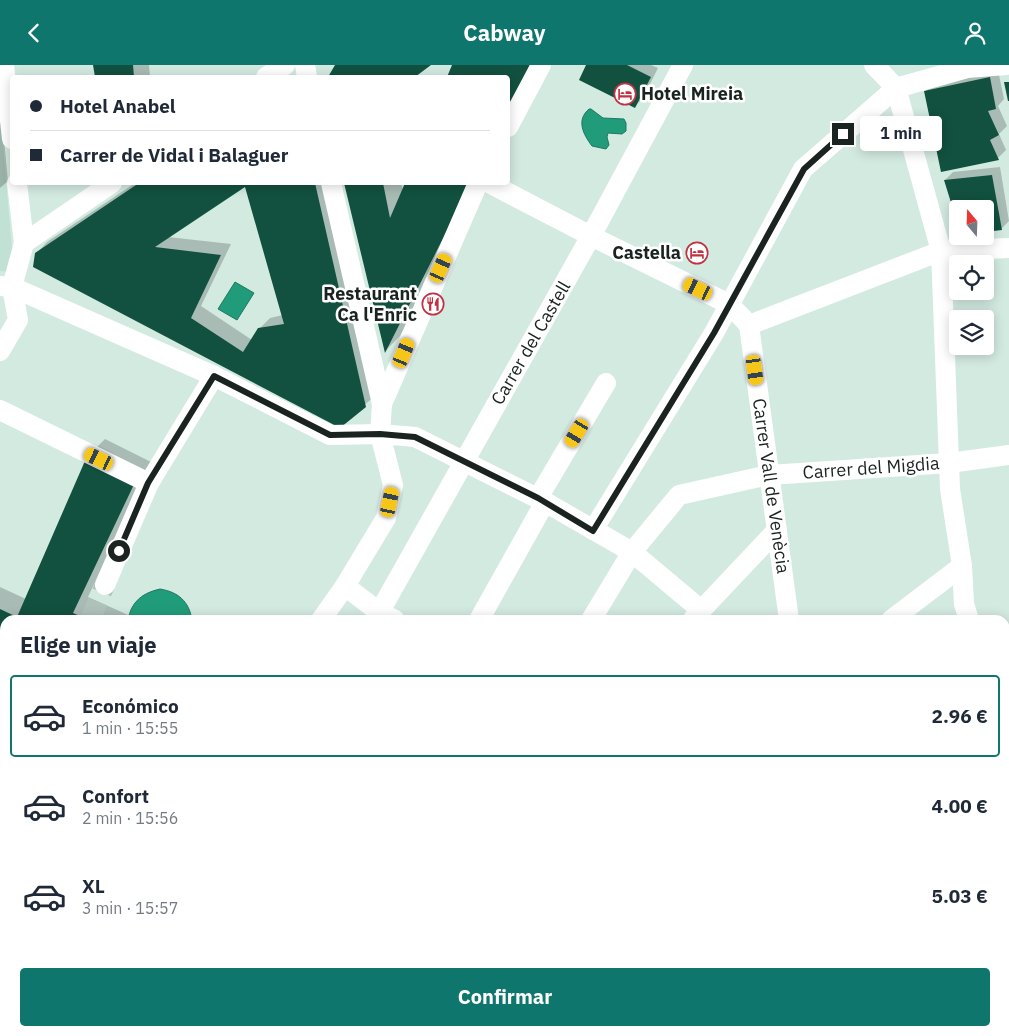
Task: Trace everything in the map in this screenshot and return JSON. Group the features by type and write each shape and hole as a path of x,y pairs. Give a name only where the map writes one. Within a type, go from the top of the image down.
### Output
{"street":[{"path":"4,65 10,120"},
{"path":"269,75 285,65"},
{"path":"510,123 541,65"},
{"name":"Carrer del Castell","path":"384,615 464,461 591,236 683,65"},
{"path":"874,65 896,88 941,251 950,489 962,566 964,604 967,615"},
{"path":"593,531 714,333 723,301 750,268 804,169 896,88 966,68 1006,65"},
{"path":"0,351 18,320 6,286 24,243 17,185"},
{"path":"24,243 109,185"},
{"path":"325,615 345,586 386,518 393,485 380,434 382,404 331,185"},
{"path":"382,404 477,185"},
{"path":"493,185 723,301 749,325 941,251 1009,248"},
{"path":"6,286 214,376 330,435 380,434 415,437 542,500 632,552 696,615 777,530"},
{"name":"Carrer Vall de Venècia","path":"749,325 777,530 783,615"},
{"path":"105,585 148,483 214,376"},
{"path":"482,615 606,383"},
{"path":"0,410 148,483"},
{"name":"Carrer del Migdia","path":"594,615 632,552 679,495 770,475 949,463 1009,455"},
{"path":"898,615 962,566"},
{"path":"345,586 381,615"}],"shaded area":[{"path":"589,109 603,118 624,119 626,123 626,131 622,134 608,133 609,145 606,149 592,146 586,137 582,122 585,113"},
{"path":"0,111 14,272 0,271"},
{"path":"235,282 254,293 237,320 218,309"},
{"path":"160,589 172,592 182,599 191,615 129,615 138,599"}],"building":[{"path":"93,65 133,65 134,75 95,75"},
{"path":"335,65 431,65 418,75 329,75"},
{"path":"452,65 530,65 510,105 510,75 448,75"},
{"name":"Hotel Mireia","path":"586,65 627,65 651,77 635,108 579,80"},
{"path":"990,77 996,109 988,111 999,135 990,140 999,160 941,172 924,91"},
{"path":"1004,82 1009,82 1009,101 1008,101"},
{"path":"992,175 1002,230 994,231 994,200 950,200 944,180"},
{"path":"136,185 315,185 366,407 340,428 33,267 35,253","holes":["245,187 284,324 258,328 243,352 191,318 221,255 155,247"]},
{"path":"344,185 383,185 390,218 404,185 470,185 385,353"},
{"path":"88,454 137,478 73,613 78,615 18,615"},
{"path":"0,609 13,615 0,615"}],"tunnel":[{"path":"92,615 105,585"}],"place":[{"name":"Hotel Mireia","path":"625,94"},
{"name":"Castella","path":"697,253"},
{"name":"Restaurant Ca l'Enric","path":"433,304"}],"route":[{"path":"119,551 148,483 214,376 330,435 380,434 415,437 538,498 593,531 714,333 804,169 843,134"}]}
